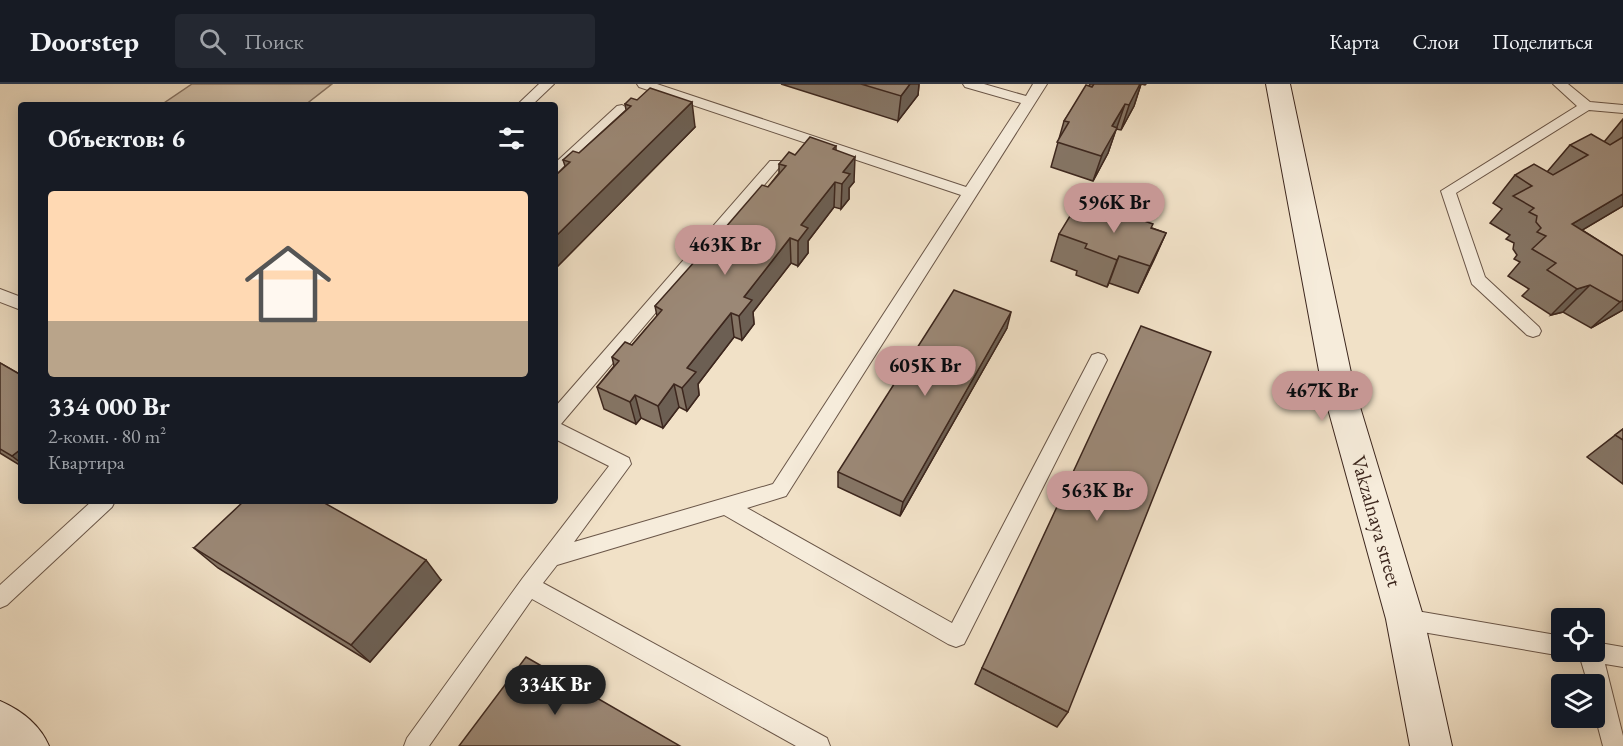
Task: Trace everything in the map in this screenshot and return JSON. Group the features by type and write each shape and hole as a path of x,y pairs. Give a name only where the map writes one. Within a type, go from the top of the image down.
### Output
{"main road":[{"name":"Vakzalnaya street","path":"1278,84 1338,387 1405,619 1431,746"},
{"path":"0,722 28,746"}],"lane":[{"path":"527,102 547,84"},
{"path":"644,84 970,193"},
{"path":"970,84 1029,101"},
{"path":"550,558 779,489 1040,84"},
{"path":"1560,84 1586,106 1623,109"},
{"path":"1533,331 1478,280 1448,191 1586,106"},
{"path":"558,168 622,109"},
{"path":"558,416 775,164"},
{"path":"0,295 18,303"},
{"path":"726,506 956,637 1098,360"},
{"path":"415,746 529,586 622,464 558,432"},
{"path":"0,598 102,504"},
{"path":"529,586 819,746"},
{"path":"1405,619 1551,644"},
{"path":"1605,654 1623,657"},
{"path":"1593,662 1614,746"}],"shaded area":[{"path":"192,84 332,84 309,102 165,102"}],"building":[{"path":"861,84 910,84 901,96"},
{"path":"1094,84 1140,84 1129,105 1125,104 1112,126 1117,128 1101,156 1057,142 1069,122 1064,121 1086,85 1092,87"},
{"path":"650,88 692,102 558,234 558,173 570,162 563,160 573,151 579,153 631,106 625,104 631,98 637,100"},
{"path":"1591,134 1610,145 1623,137 1623,194 1572,224 1623,256 1623,300 1620,302 1590,285 1577,289 1547,270 1556,263 1532,249 1546,236 1537,232 1541,228 1536,222 1537,216 1529,212 1534,208 1513,196 1532,186 1515,175 1534,164 1553,175 1588,155 1570,145"},
{"path":"810,137 836,146 833,149 855,157 843,172 850,174 842,184 835,182 801,225 808,228 798,241 790,238 744,297 752,300 739,316 731,313 687,368 696,372 682,388 674,384 658,406 635,395 630,402 597,387 619,361 612,357 625,342 632,345 662,310 655,306 704,251 711,253 725,237 719,235 762,185 768,187 786,166 779,164 789,152 795,155"},
{"path":"1078,203 1092,207 1094,204 1153,224 1151,228 1166,233 1150,266 1119,256 1117,260 1085,248 1087,244 1059,234"},
{"path":"954,290 1011,312 903,502 838,472"},
{"path":"1141,326 1211,352 1068,712 982,668"},
{"path":"0,363 18,373 18,451 12,456 0,449"},
{"path":"1623,429 1623,440 1615,435"},
{"path":"241,504 326,504 426,560 351,645 194,548"},
{"path":"526,657 680,746 459,746"}]}
